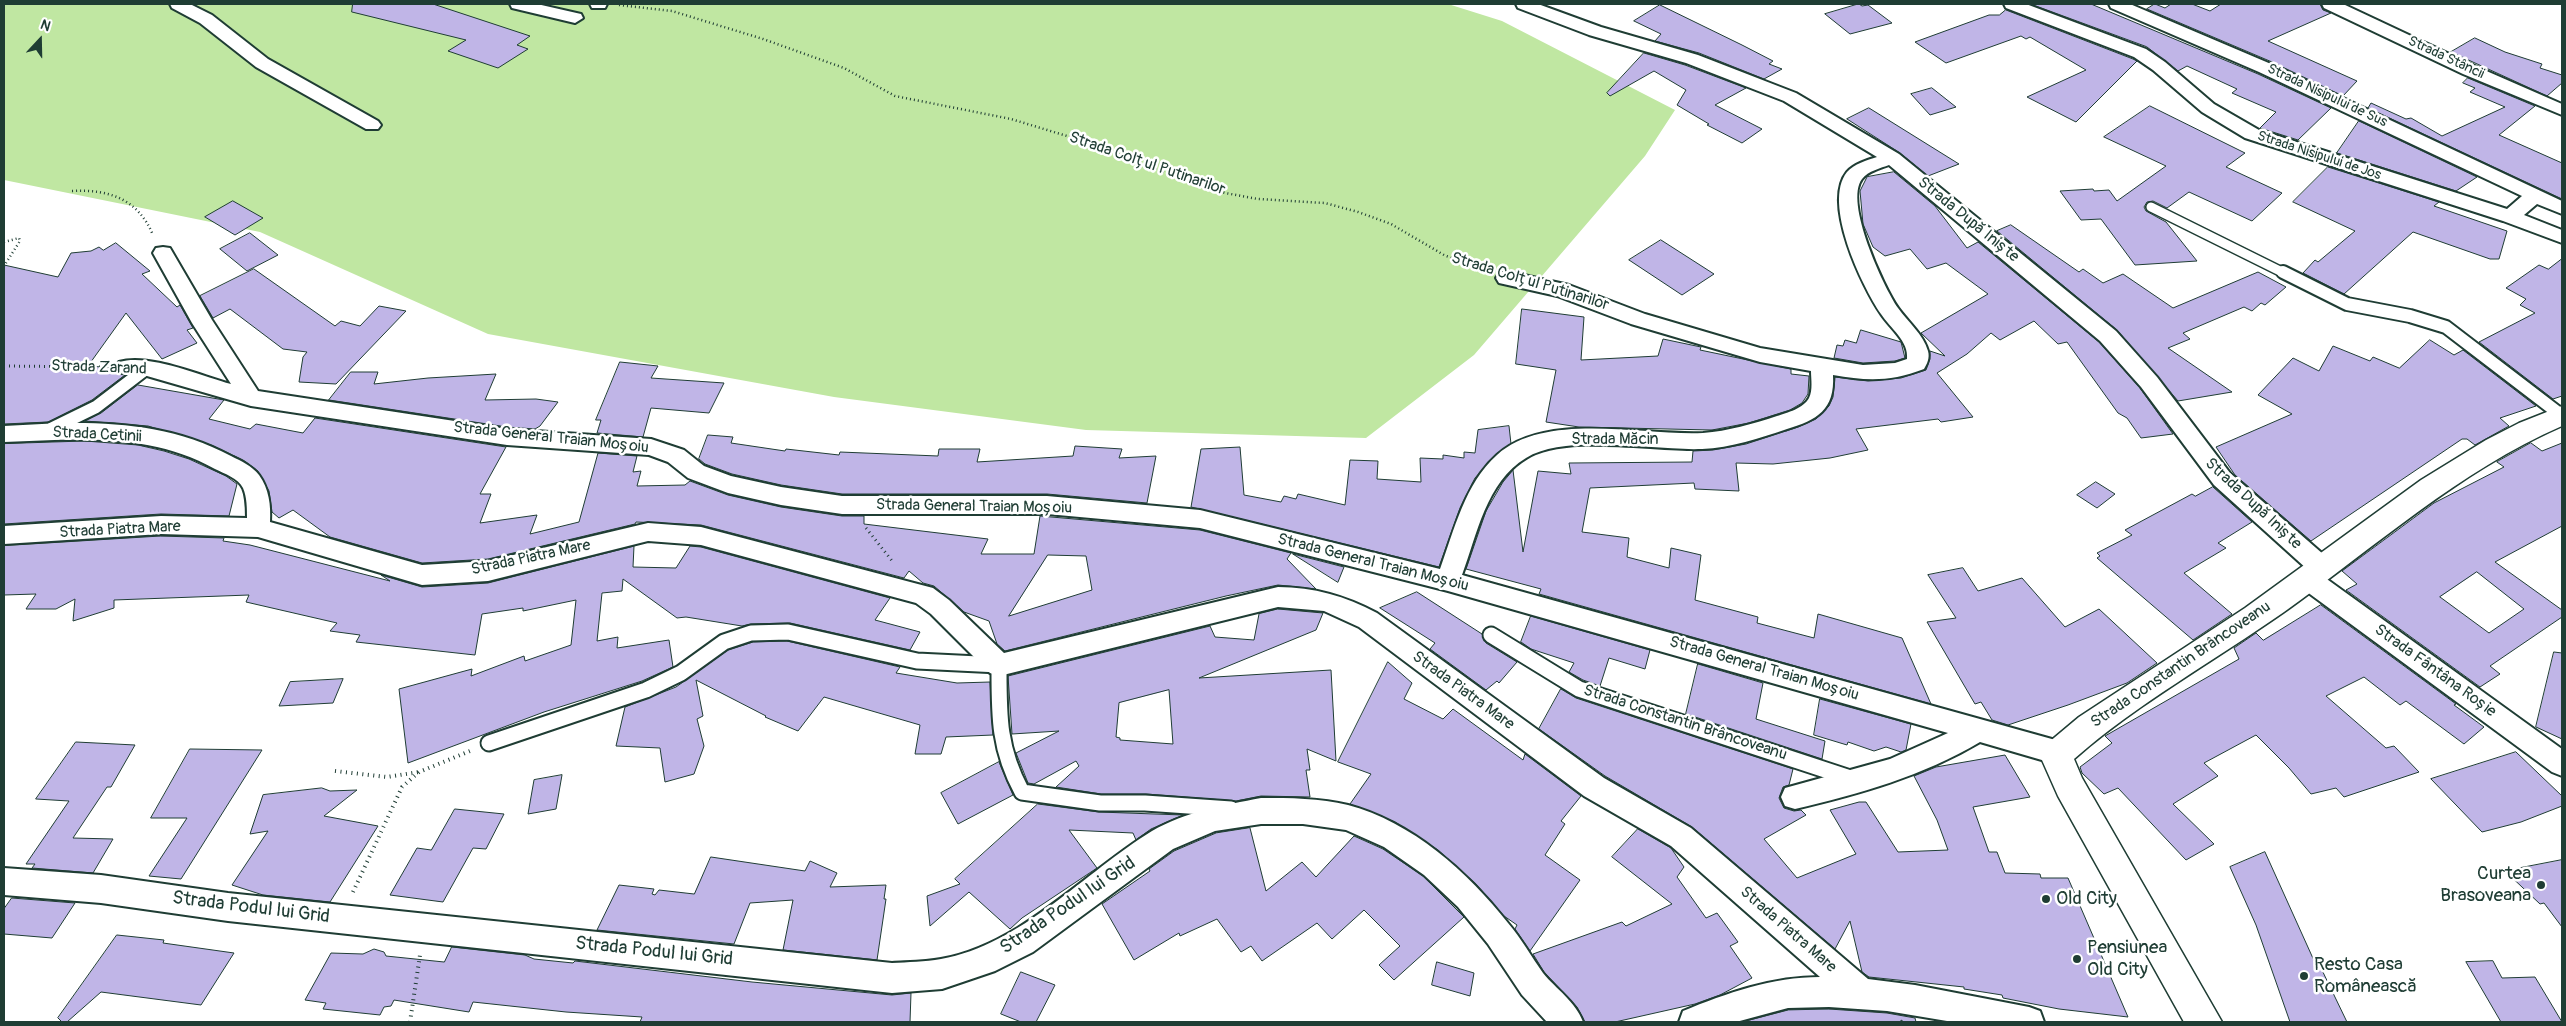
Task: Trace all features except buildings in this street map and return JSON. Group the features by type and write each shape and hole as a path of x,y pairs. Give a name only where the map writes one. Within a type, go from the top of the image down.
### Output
{"street":[{"path":"178,4 206,19 262,63 372,125"},
{"path":"518,4 575,18"},
{"name":"Strada După Iniște","path":"1524,4 1595,31 1692,59 1790,97 1892,158 2075,306 2108,336 2150,382 2204,458 2315,573"},
{"name":"Strada Nisipului de Jos","path":"2012,4 2140,54 2165,71 2208,108 2252,134 2510,217 2562,237"},
{"name":"Strada Nisipului de Sus","path":"2117,4 2282,76 2562,208"},
{"name":"Strada Stâncii","path":"2330,4 2469,70 2562,110"},
{"name":"Strada Colțul Putinarilor","path":"1506,278 1562,290 1638,319 1751,353 1863,374 1897,371 1916,364 1919,358 1917,348 1887,307 1850,219 1847,193 1853,176 1871,166 1892,158"},
{"path":"2510,217 2535,195"},
{"path":"163,253 203,323 251,398"},
{"name":"Strada Măcin","path":"1448,580 1485,485 1499,466 1519,450 1546,442 1579,439 1704,441 1771,427 1797,418 1816,406 1823,389 1821,367"},
{"name":"Strada Zarand","path":"137,368 251,398"},
{"name":"Strada General Traian Moșoiu","path":"251,398 507,437 651,447 676,456 696,472 728,484 781,496 842,505 1047,505 1200,519 1448,580 2059,753"},
{"name":"Strada Constantin Brâncoveanu","path":"2059,753 2090,726 2315,573 2472,460 2515,435 2561,415"},
{"name":"Strada Cetinii","path":"4,434 90,431 131,434 180,444 216,458 248,478 260,506 258,528"},
{"name":"Strada Piatra Mare","path":"4,535 161,525 258,528 422,575 488,571 648,532 701,536 924,595 940,607 999,665 1278,597 1306,596 1348,608 1368,620 1594,788 1681,836 1860,992"},
{"name":"Strada Fântâna Roșie","path":"2315,573 2562,764"},
{"path":"1795,797 1860,782 1935,754 1978,730"},
{"path":"2059,753 2058,760 2068,786 2204,1022"},
{"name":"Strada Podul lui Grid","path":"4,882 101,889 228,907 892,978 942,974 984,961 1022,942 1163,840 1213,819 1261,811 1303,812 1348,818 1394,838 1434,866 1468,897 1499,934 1533,984 1568,1022"},
{"path":"1694,1022 1731,1008 1798,992 1860,992 2029,1022"}],"lane":[{"path":"2151,207 2347,304 2410,316 2446,327 2561,415"},
{"path":"45,432 82,415 137,368"},
{"name":"Strada Piatra Mare","path":"489,743 528,727 617,700 668,680 719,644 742,635 767,631 789,632 831,643 926,662 999,665"},
{"name":"Strada Constantin Brâncoveanu","path":"1491,635 1580,689 1860,782"},
{"name":"Strada Podul lui Grid","path":"999,665 998,720 1003,752 1010,772 1022,792 1100,803 1145,803 1261,811"}],"path":[{"name":"Strada Colțul Putinarilor","path":"598,4 682,14 763,39 844,68 895,96 1011,119 1090,143 1192,183 1225,193 1258,199 1325,203 1358,212 1391,224 1444,255 1506,278"},
{"path":"72,191 94,190 120,198 142,214 163,253"},
{"path":"4,242 19,238 20,241 4,266"},
{"name":"Strada Zarand","path":"4,366 137,368"},
{"path":"842,505 877,539 914,592"},
{"path":"335,771 387,777 419,772 489,743"},
{"path":"340,918 402,787 419,772"},
{"path":"410,1022 424,927"}],"green space":[{"path":"4,4 1448,4 1502,21 1675,110 1645,156 1474,355 1366,438 1086,430 834,397 488,334 260,232 4,180"}],"place":[{"name":"Curtea Brasoveana","path":"2541,885"},
{"name":"Old City","path":"2046,899"},
{"name":"Pensiunea Old City","path":"2077,959"},
{"name":"Resto Casa Românească","path":"2304,976"}]}
